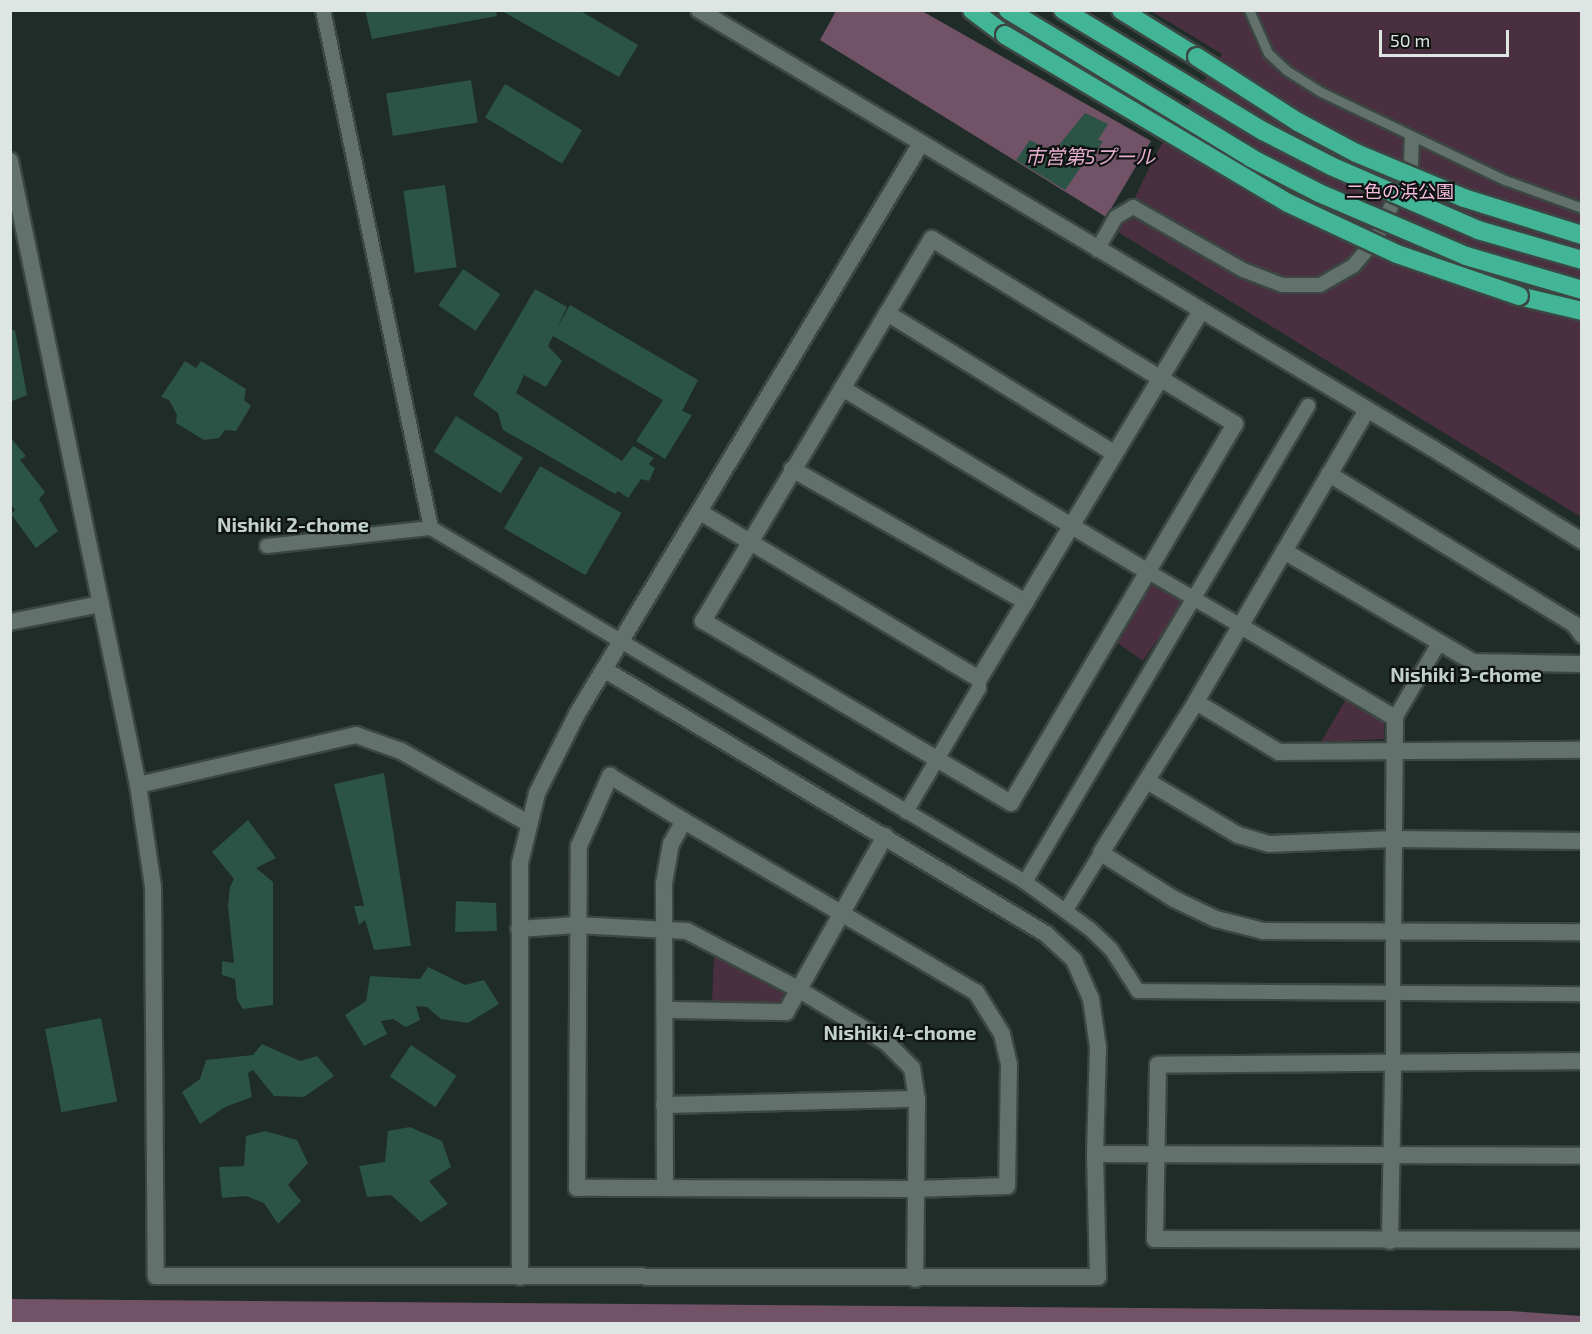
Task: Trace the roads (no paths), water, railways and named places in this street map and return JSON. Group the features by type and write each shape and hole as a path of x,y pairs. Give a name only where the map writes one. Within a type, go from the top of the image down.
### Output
{"highway":[{"path":"972,10 1005,35 1236,175 1340,228 1458,276 1581,311"},
{"path":"1008,10 1241,152 1319,193 1466,256 1581,290"},
{"path":"1063,10 1263,131 1330,166 1478,230 1581,260"},
{"path":"1120,10 1298,122 1356,153 1464,198 1581,235"}],"street":[{"path":"323,10 431,528"},
{"path":"699,10 920,145 1367,410 1581,541"},
{"path":"1097,250 1116,217 1133,207 1244,270 1282,285 1320,285 1354,265 1376,239 1411,164 1412,138"},
{"path":"519,1277 520,863 528,823 542,783 577,714 920,145"},
{"path":"10,161 138,785 153,886 156,1276 915,1279 1098,1277 1095,1154 1098,1047 1091,999 1074,960 1046,934 605,670"},
{"path":"932,239 1161,376 1235,424 1011,803 703,621 792,469 932,239"},
{"path":"906,812 979,688 979,679 1201,311"},
{"path":"887,313 1114,453"},
{"path":"842,388 1395,718"},
{"path":"1025,882 1308,406"},
{"path":"1066,910 1196,702 1239,625 1367,410"},
{"path":"792,469 1026,602"},
{"path":"1329,474 1574,624 1581,635"},
{"path":"700,512 979,679"},
{"path":"267,546 431,528 621,644 1025,882 1066,910 1111,949 1138,991 1581,994"},
{"path":"1284,551 1473,662 1581,664"},
{"path":"10,622 101,604"},
{"path":"1390,1240 1389,1155 1393,1063 1395,718 1439,643"},
{"path":"1196,702 1279,752 1581,750"},
{"path":"138,785 356,735 401,751 528,823"},
{"path":"610,776 842,915 976,992 1002,1034 1009,1064 1007,1186 915,1189 577,1188 576,925 579,846 610,776"},
{"path":"1147,781 1238,835 1269,844 1393,839 1581,841"},
{"path":"665,1188 664,1105 667,1010 664,883 671,844 684,821"},
{"path":"667,1010 786,1012 885,836"},
{"path":"1101,852 1174,899 1216,919 1263,931 1393,930 1581,933"},
{"path":"519,928 576,925 665,927 687,931 798,989 887,1043 912,1068 916,1099 915,1279"},
{"path":"1581,1061 1158,1065 1155,1239 1581,1240"},
{"path":"664,1105 916,1099"},
{"path":"1095,1154 1581,1156"}],"lane":[{"path":"1249,10 1263,44 1286,70 1412,138 1504,180 1581,208"}],"water":[{"name":"市営第5プール","path":"836,11 922,11 1151,141 1106,217 820,40"},
{"path":"11,1299 1511,1311 1581,1316 1582,1323 11,1324"}],"district":[{"name":"Nishiki 2-chome","path":"293,524"},
{"name":"Nishiki 3-chome","path":"1466,674"},
{"name":"Nishiki 4-chome","path":"900,1032"}],"park label":[{"name":"二色の浜公園","path":"1400,191"}]}
